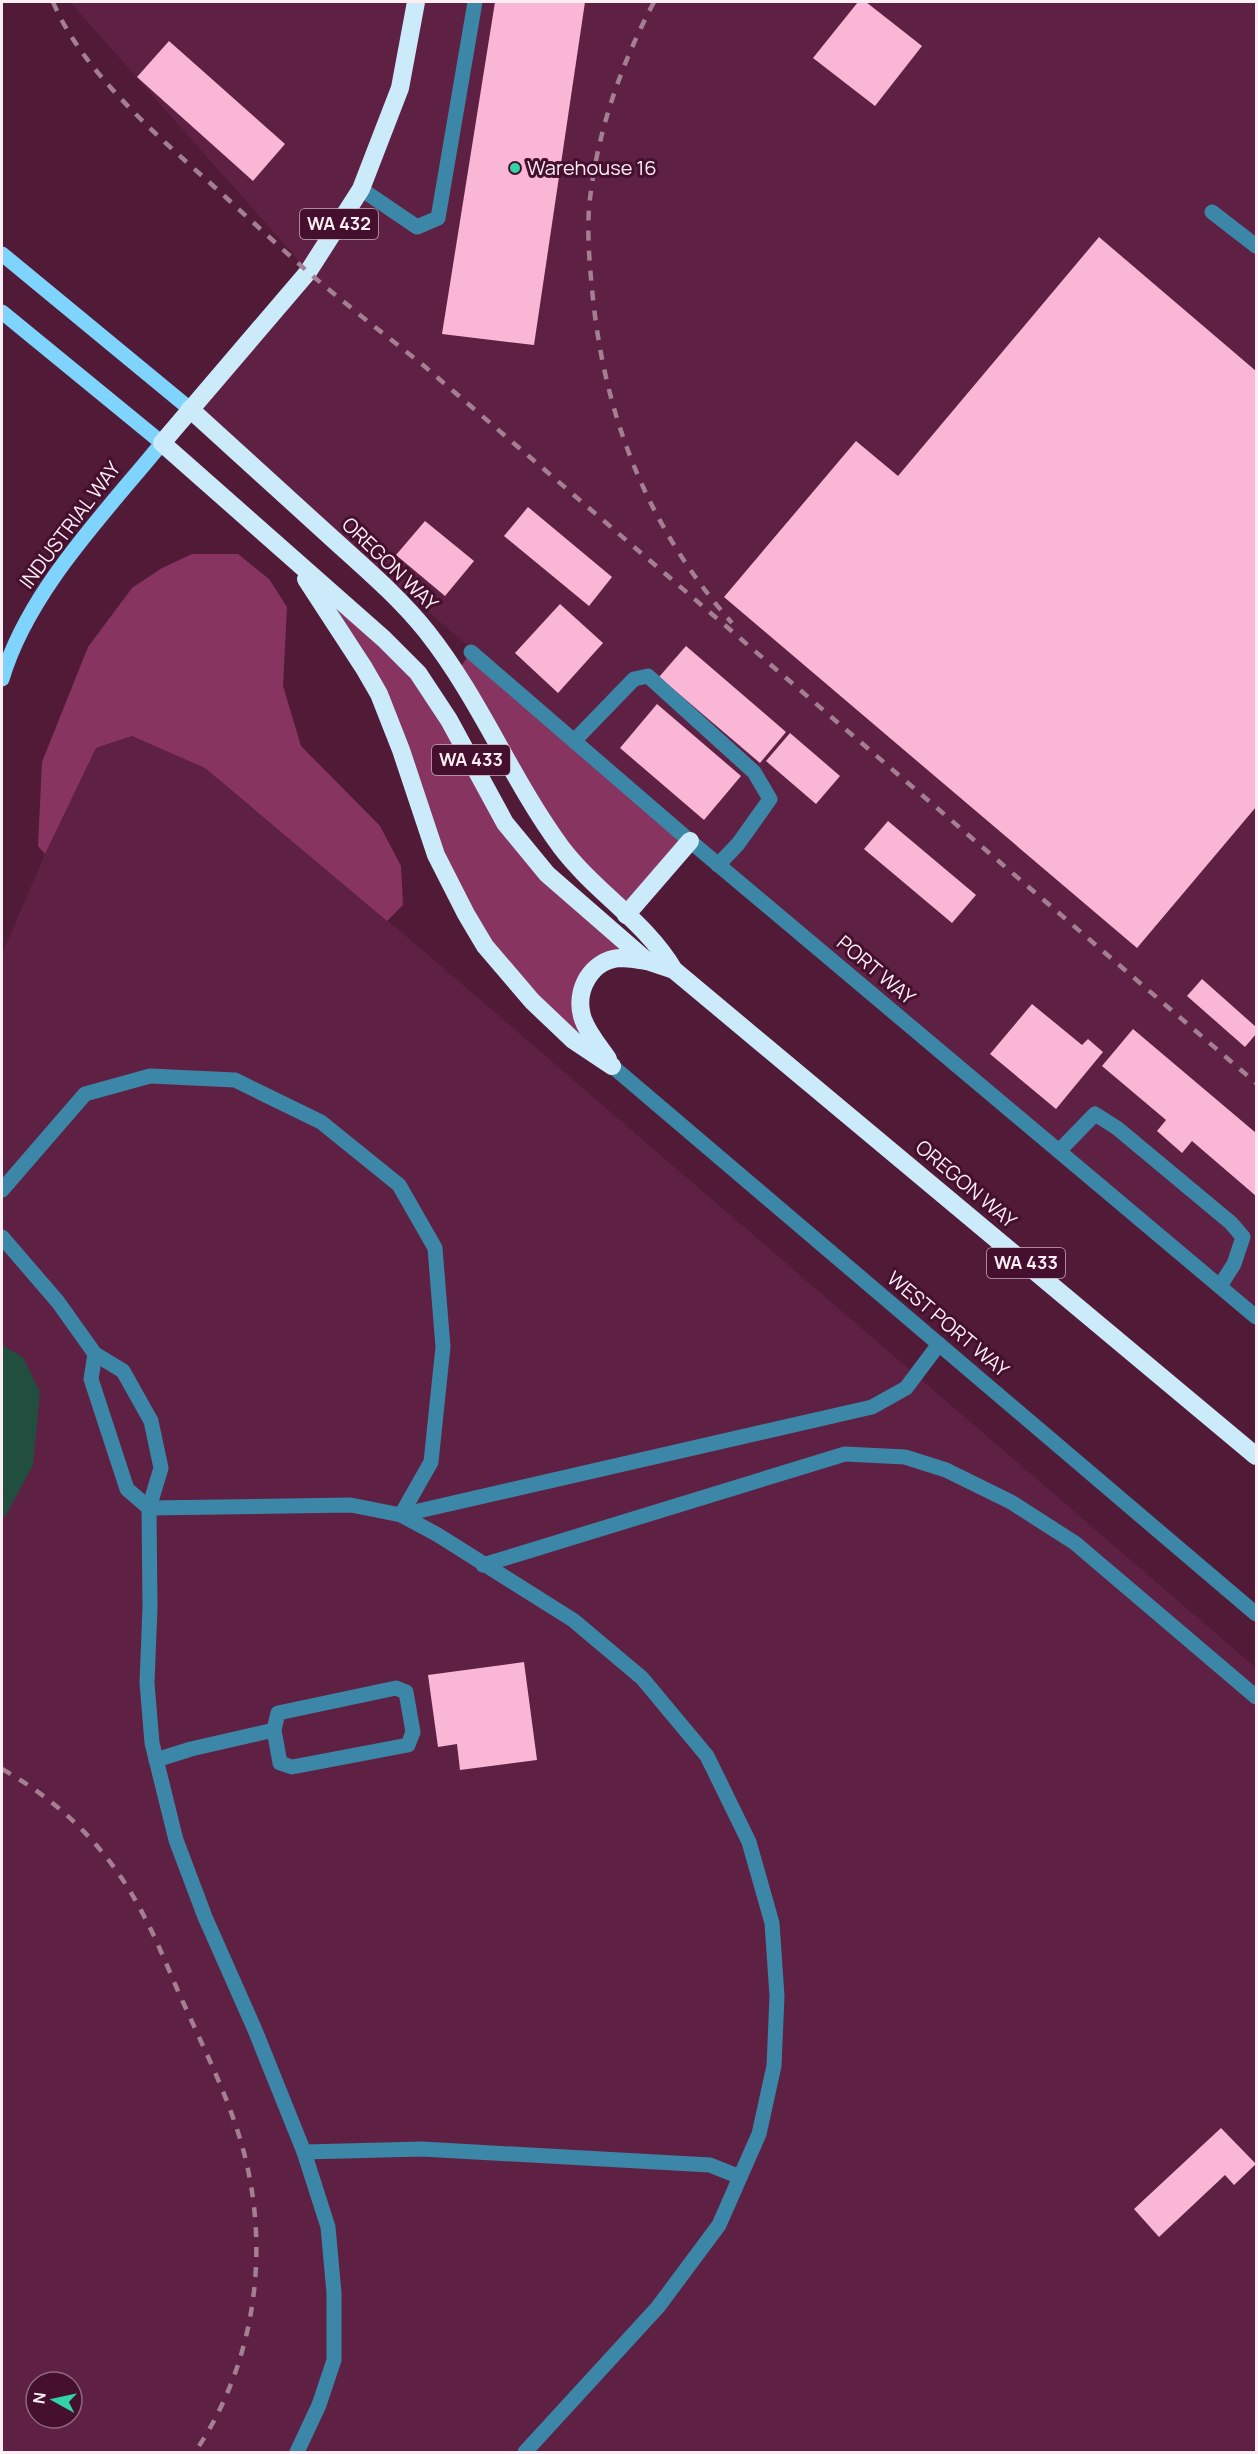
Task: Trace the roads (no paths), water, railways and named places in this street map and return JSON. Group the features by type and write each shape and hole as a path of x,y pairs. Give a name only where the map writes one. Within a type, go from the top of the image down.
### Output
{"highway":[{"name":"WA 432","path":"190,409 308,272 361,189 400,88 416,2"},
{"name":"INDUSTRIAL WAY","path":"162,443 190,409"},
{"name":"OREGON WAY","path":"190,409 394,595 426,631 457,672 561,847 586,877 662,948 674,970"},
{"name":"OREGON WAY","path":"162,443 384,639 418,673 449,720 505,823 547,874 647,961 674,970 1257,1456"},
{"path":"293,559 364,668 378,694 401,750 436,855 485,946 507,975 548,1017 573,1040 612,1066"},
{"path":"627,915 690,841"},
{"path":"612,1066 582,1017 580,1003 583,987 589,975 598,966 610,960 620,958 647,961"}],"main road":[{"name":"OREGON WAY","path":"2,254 190,409"},
{"name":"OREGON WAY","path":"2,312 162,443"},
{"name":"INDUSTRIAL WAY","path":"2,679 6,665 29,617 51,582 162,443"}],"street":[{"path":"361,189 417,227 438,218 475,2"},
{"path":"1212,212 1257,246"},
{"name":"PORT WAY","path":"471,652 718,865 1257,1317"},
{"path":"574,741 634,679 648,676 754,772 770,799 738,844 718,865"},
{"name":"WEST PORT WAY","path":"612,1066 1257,1614"},
{"path":"2,1190 85,1094 150,1076 235,1080 321,1122 399,1185 435,1248 443,1347 431,1462 401,1515"},
{"path":"1059,1151 1095,1114 1117,1128 1223,1216 1250,1239 1220,1286"},
{"path":"2,1237 58,1302 95,1354 123,1371 151,1421 161,1468 149,1508 150,1606 147,1683 152,1743 176,1840 196,1895 304,2152 328,2227 334,2293 334,2360 319,2405 297,2452"},
{"path":"401,1515 872,1407 906,1388 939,1344"},
{"path":"95,1354 91,1379 127,1488 149,1508 351,1505 401,1515 438,1535 573,1620 642,1678 707,1756 749,1842 772,1923 776,2008 774,2066 759,2134 719,2225 658,2307 525,2452"},
{"path":"483,1565 845,1454 905,1456 946,1470 1011,1502 1075,1543 1257,1697"},
{"path":"396,1688 406,1692 413,1732 408,1745 292,1767 280,1763 274,1730 278,1713 396,1688"},
{"path":"156,1760 191,1749 274,1730"},
{"path":"304,2152 422,2149 710,2165 740,2177"}],"railway":[{"path":"53,2 82,52 121,99 143,122 282,249 335,295 423,365 1256,1083"},
{"path":"654,2 620,76 597,154 588,219 593,299 599,344 609,388 621,431 637,472 655,512 678,550 703,587 732,623"},
{"path":"2,1769 46,1798 84,1832 117,1871 131,1893 155,1937 216,2075 243,2149 256,2227 256,2267 252,2306 244,2345 232,2382 195,2452"}],"place":[{"name":"Warehouse 16","path":"515,168"}]}
